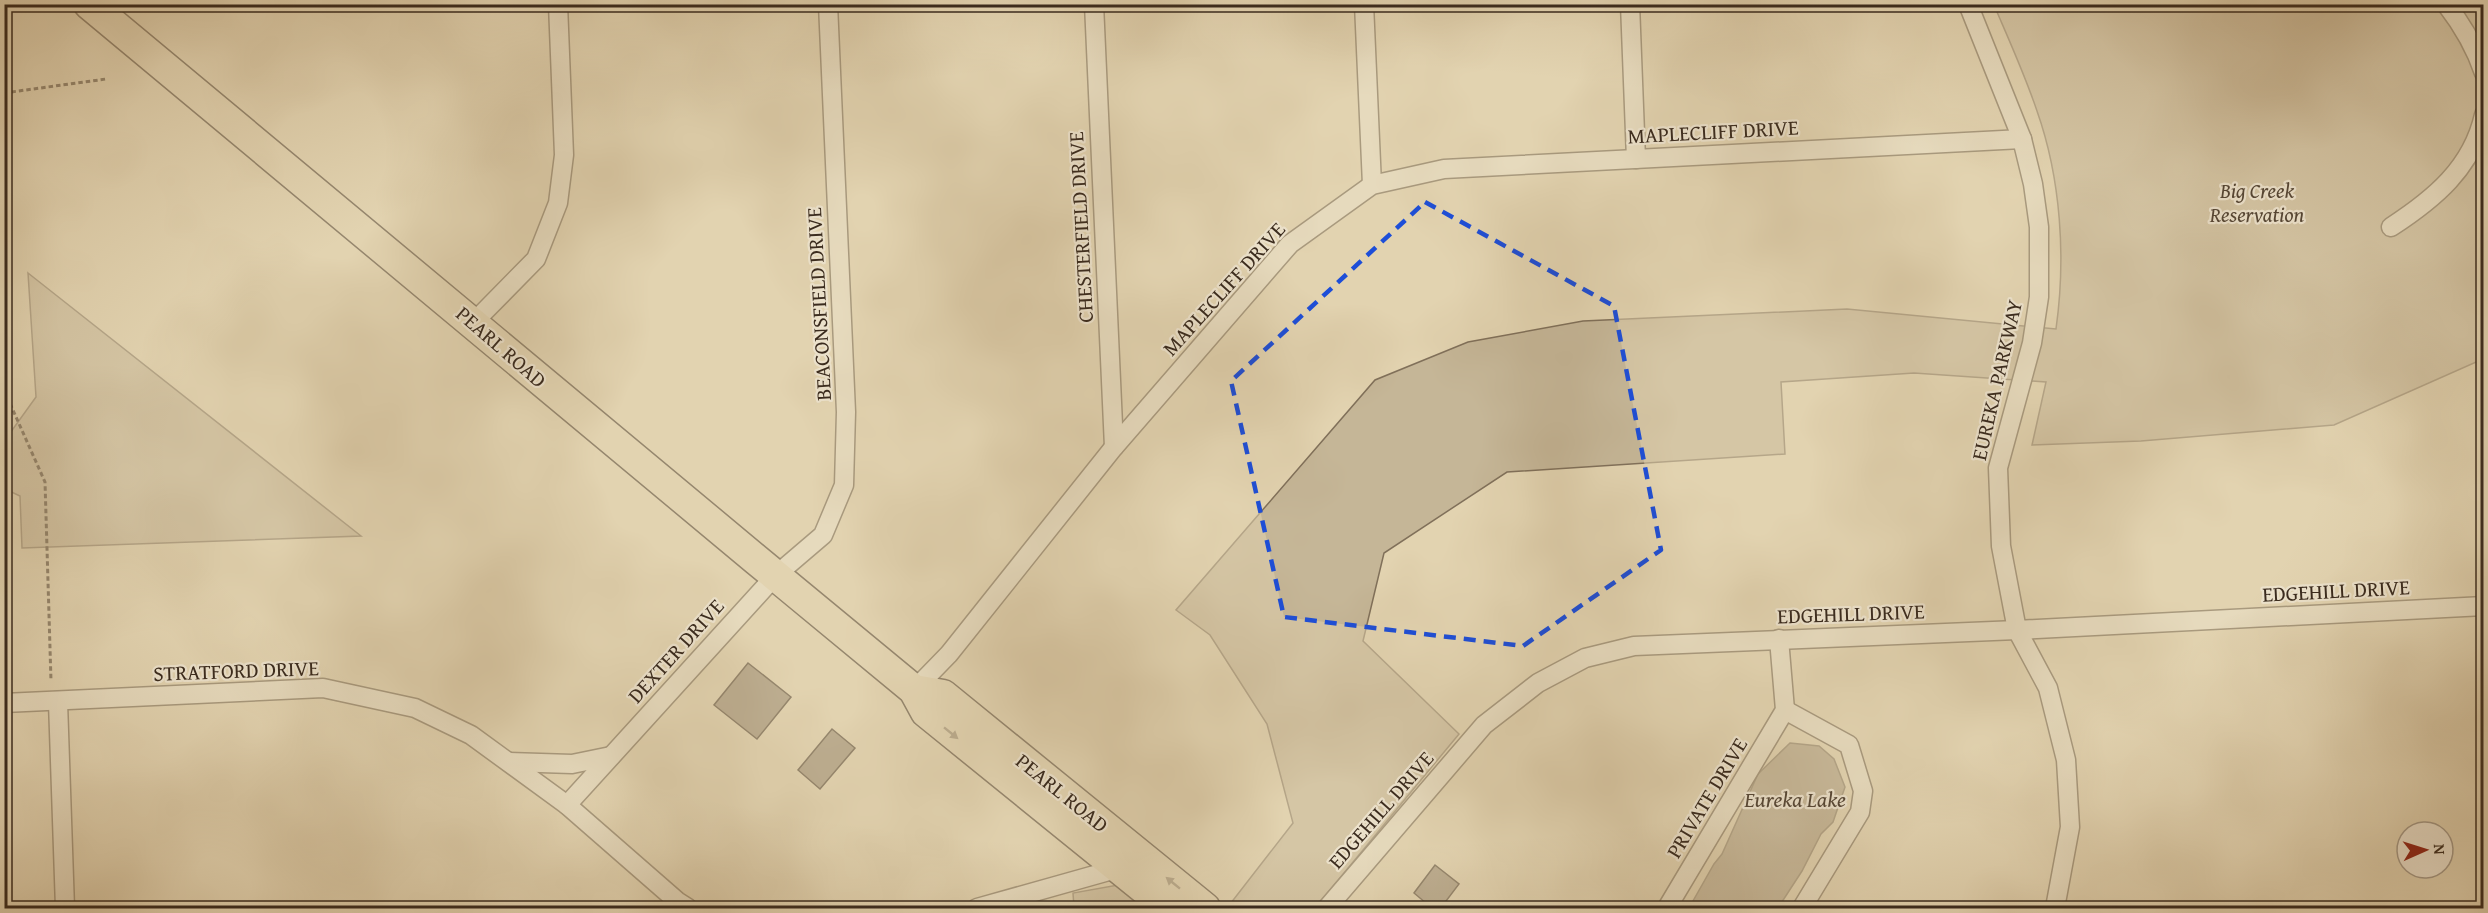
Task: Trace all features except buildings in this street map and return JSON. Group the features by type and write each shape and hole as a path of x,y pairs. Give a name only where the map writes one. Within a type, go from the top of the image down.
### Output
{"main road":[{"name":"PEARL ROAD","path":"89,4 473,323 575,411 914,690 926,712 1168,909"},
{"name":"PEARL ROAD","path":"914,690 943,695 1205,909"}],"street":[{"path":"473,323 536,259 558,203 564,155 558,4"},
{"name":"BEACONSFIELD DRIVE","path":"775,576 823,535 844,485 846,412 828,4"},
{"name":"CHESTERFIELD DRIVE","path":"1094,4 1114,447"},
{"path":"1364,4 1372,185"},
{"path":"1630,4 1636,159"},
{"name":"EUREKA PARKWAY","path":"1968,4 2022,139 2033,184 2039,227 2039,297 2032,343 1998,468 2001,546 2017,630 2048,688 2066,760 2070,827 2055,909"},
{"path":"2446,4 2463,26 2477,51 2484,73"},
{"path":"2391,227 2420,208 2453,178 2471,151 2484,115"},
{"name":"MAPLECLIFF DRIVE","path":"914,690 949,654 1114,447 1290,244 1372,185 1444,169 2022,139"},
{"name":"DEXTER DRIVE","path":"567,805 775,576"},
{"name":"EDGEHILL DRIVE","path":"1327,909 1484,725 1538,683 1585,658 1634,646 2017,630 2484,606"},
{"path":"1779,639 1785,710 1849,745 1863,791 1860,812 1802,909"},
{"name":"STRATFORD DRIVE","path":"4,703 323,688 415,708 471,735 567,805 688,909"},
{"path":"58,702 65,909"},
{"name":"PRIVATE DRIVE","path":"1667,909 1785,710"},
{"path":"508,762 572,764 611,756"},
{"path":"976,909 1116,868"}],"path":[{"path":"4,93 106,79"},
{"path":"4,390 45,482 51,681"}],"highlighted area":[{"path":"1425,202 1614,306 1661,550 1523,646 1284,617 1231,381"}],"green space":[{"name":"Big Creek Reservation","path":"1994,5 2483,5 2483,359 2334,425 2141,441 2032,445 2046,382 1914,373 1781,382 1785,454 1507,472 1384,553 1363,641 1459,734 1315,908 1227,908 1293,823 1267,724 1210,635 1176,610 1375,380 1468,342 1583,321 1847,309 2056,329 2061,247 2052,164 2032,98"},
{"path":"28,273 361,536 22,548 20,496 5,489 5,440 36,397"},
{"path":"1118,885 1144,908 1074,908 1073,893"}],"water":[{"name":"Eureka Lake","path":"1790,743 1819,746 1834,759 1845,787 1833,822 1821,834 1802,871 1778,908 1689,908 1722,854 1758,774"}]}
